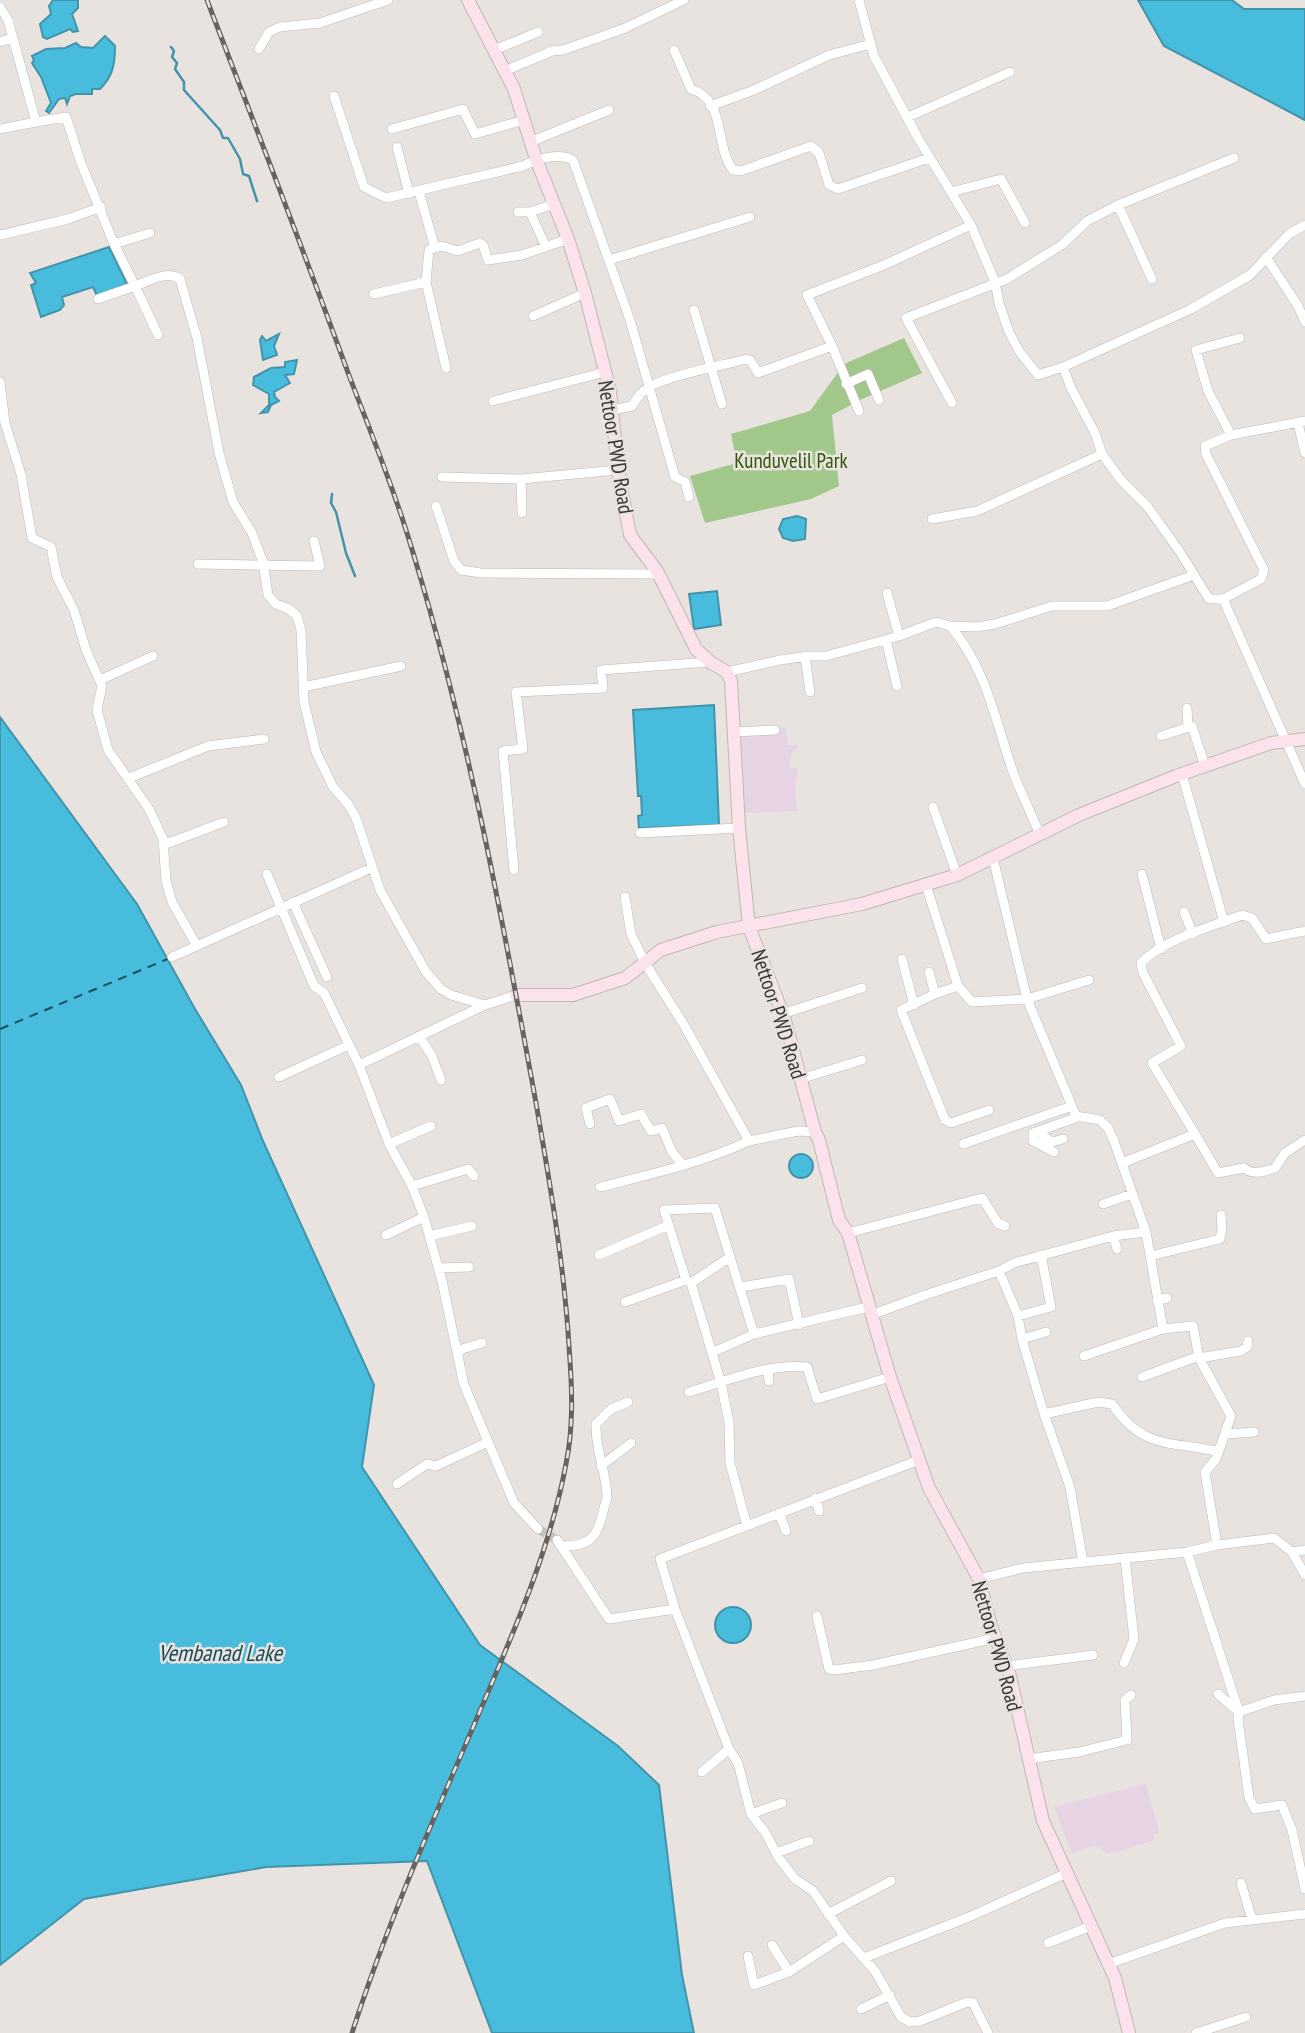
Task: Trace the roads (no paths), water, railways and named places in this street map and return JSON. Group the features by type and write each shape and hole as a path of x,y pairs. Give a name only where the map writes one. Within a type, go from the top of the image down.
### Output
{"street":[{"path":"259,49 270,32 280,27 320,23 365,4 388,0"},
{"name":"Nettoor PWD Road","path":"468,0 514,89 530,142 568,239 585,293 605,372 630,535 658,574 696,649 727,672 731,681 739,828 749,927 782,1014 839,1220 848,1233 890,1377 929,1488 979,1579 1006,1666 1043,1821 1115,1978 1129,2033"},
{"path":"505,71 552,51 563,50 623,29 684,0"},
{"path":"859,0 874,56 929,158 971,225 995,282 1009,332 1019,351 1038,375 1063,367 1191,309 1250,275 1289,234 1305,225"},
{"path":"0,7 8,20 36,122"},
{"path":"494,50 538,32"},
{"path":"0,42 12,38"},
{"path":"710,106 754,90 829,55 871,44"},
{"path":"674,50 691,89 702,92 716,112 727,159 733,170 741,171 811,146 819,153 829,185 838,189 929,158"},
{"path":"908,117 1010,72"},
{"path":"334,96 364,187 386,198 523,166 536,159 568,157 573,160 609,260 675,477 685,482 689,497"},
{"path":"392,129 463,109 475,134 524,120"},
{"path":"530,142 609,110"},
{"path":"0,129 66,117 81,163 114,244 158,335"},
{"path":"397,147 435,248"},
{"path":"951,403 906,318 1007,279 1063,244 1087,221 1118,205 1234,158"},
{"path":"951,192 1001,179 1025,223"},
{"path":"518,212 530,212 554,204"},
{"path":"1118,205 1152,279"},
{"path":"0,235 68,219 101,207"},
{"path":"530,212 546,247"},
{"path":"609,260 750,217"},
{"path":"859,411 807,295 884,265 971,225"},
{"path":"114,244 150,233"},
{"path":"446,368 426,282 429,250 441,246 458,251 480,243 483,244 488,260 522,256 568,239"},
{"path":"1266,257 1298,306 1305,322"},
{"path":"98,299 167,275 180,279 197,338 224,475 233,502 252,533 263,565 268,595 276,604 289,609 297,616 301,630 303,687 308,724 316,752 332,787 348,804 356,818 371,868 392,913 426,972 441,989 485,1005"},
{"path":"374,294 426,282"},
{"path":"533,316 585,293"},
{"path":"694,310 722,404"},
{"path":"1231,435 1208,391 1196,350 1240,338"},
{"path":"612,410 632,406 639,395 649,387 712,368 747,359 758,373 832,346"},
{"path":"1063,367 1095,433 1102,454 1121,480 1147,506 1209,599 1223,599 1261,579 1264,570 1206,454 1205,446 1231,435 1302,422 1305,453"},
{"path":"493,401 605,372"},
{"path":"846,384 868,374 879,400"},
{"path":"0,382 5,423 21,474 32,538 51,547 57,577 74,610 86,650 102,686 97,710 108,750 149,809 163,839 166,881 172,902 197,946"},
{"path":"932,519 977,510 1102,454"},
{"path":"442,477 521,479 618,470"},
{"path":"521,479 522,513"},
{"path":"436,506 454,561 461,570 481,573 658,574"},
{"path":"198,564 320,566 314,541"},
{"path":"727,672 805,656 826,656 899,636 936,622 950,626 976,627 995,624 1052,606 1107,606 1194,575"},
{"path":"887,593 899,636"},
{"path":"1223,599 1305,784"},
{"path":"950,626 961,638 987,687 1015,776 1040,835"},
{"path":"886,640 897,686"},
{"path":"100,680 153,656"},
{"path":"805,656 810,692"},
{"path":"514,870 503,751 523,749 516,692 603,688 601,670 710,662"},
{"path":"303,687 401,666"},
{"path":"1187,708 1188,727"},
{"path":"1161,736 1192,726 1205,766"},
{"path":"734,732 775,730"},
{"path":"129,778 208,746 264,739"},
{"path":"359,1065 485,1005 516,995 573,995 625,978 661,950 717,932 862,904 957,875 1079,815 1182,774 1271,743 1305,739"},
{"path":"1182,774 1224,922"},
{"path":"933,807 957,875"},
{"path":"163,845 224,822"},
{"path":"640,833 739,828"},
{"path":"993,858 1027,999 1078,1117"},
{"path":"172,957 371,868"},
{"path":"267,874 314,986 324,993 359,1065 389,1143 412,1186 438,1268 464,1385 514,1503 538,1528"},
{"path":"1142,874 1161,949"},
{"path":"926,885 958,986 972,1002 1027,999 1089,980"},
{"path":"625,897 631,934 645,963 679,1017 749,1141"},
{"path":"293,902 327,977"},
{"path":"1184,912 1193,934"},
{"path":"1305,931 1266,939 1252,918 1242,915 1161,949 1141,963 1143,973 1181,1046 1152,1063 1218,1172 1244,1168 1257,1173 1275,1168 1285,1153 1305,1140"},
{"path":"902,959 914,1005"},
{"path":"929,972 935,994"},
{"path":"958,986 901,1010 945,1120 951,1123 989,1110"},
{"path":"782,1014 862,988"},
{"path":"419,1036 432,1056 441,1080"},
{"path":"279,1077 349,1045"},
{"path":"800,1079 862,1060"},
{"path":"590,1124 586,1108 610,1099 619,1121 641,1114 651,1130 662,1128 672,1153 683,1165"},
{"path":"963,1144 1073,1106"},
{"path":"1054,1152 1033,1141 1033,1133 1078,1117 1096,1118 1105,1123 1146,1232 1163,1329"},
{"path":"389,1143 431,1126"},
{"path":"600,1186 683,1165 749,1141 798,1131 815,1132"},
{"path":"1037,1132 1052,1142 1063,1139"},
{"path":"1122,1163 1195,1133"},
{"path":"412,1186 468,1169 474,1176"},
{"path":"1103,1204 1132,1194"},
{"path":"848,1233 982,1198 998,1223 1005,1226"},
{"path":"747,1526 730,1463 729,1422 713,1352 664,1210 715,1208 754,1334"},
{"path":"1150,1256 1220,1239 1223,1228 1221,1215"},
{"path":"386,1235 424,1217"},
{"path":"599,1255 668,1225"},
{"path":"429,1236 472,1226"},
{"path":"713,1352 754,1334 869,1311 999,1271 1014,1263 1041,1255 1113,1236 1146,1232"},
{"path":"1113,1236 1117,1249"},
{"path":"1018,1316 1051,1307 1041,1255"},
{"path":"625,1302 688,1282 730,1257"},
{"path":"438,1268 469,1267"},
{"path":"999,1271 1018,1316 1044,1414 1070,1487 1083,1562"},
{"path":"741,1287 789,1279 799,1325"},
{"path":"1157,1300 1167,1298"},
{"path":"1084,1356 1163,1329 1193,1326 1199,1357 1231,1416 1219,1452 1205,1472 1217,1545"},
{"path":"1022,1339 1046,1332"},
{"path":"1142,1377 1199,1357 1241,1351 1247,1347 1248,1341"},
{"path":"457,1354 462,1349 482,1343"},
{"path":"689,1392 768,1369 807,1367 817,1399 890,1377"},
{"path":"768,1369 769,1381"},
{"path":"628,1402 611,1409 596,1424 597,1448 607,1498 600,1526 593,1538 579,1546 560,1543 609,1619 675,1609"},
{"path":"1044,1414 1098,1402 1112,1404 1138,1433 1149,1440 1219,1452"},
{"path":"1226,1434 1254,1432"},
{"path":"397,1484 427,1464 436,1466 488,1442"},
{"path":"601,1466 631,1443"},
{"path":"919,1460 660,1559 675,1609 729,1749 737,1763 751,1814 776,1853 795,1879 813,1891 890,1995 901,2017 910,2022 920,2021 967,2002 973,2003 988,2033"},
{"path":"816,1498 819,1511"},
{"path":"779,1513 786,1531"},
{"path":"717,1523 722,1534"},
{"path":"979,1579 1023,1568 1187,1552 1217,1545 1274,1538 1292,1552 1305,1575"},
{"path":"1292,1552 1305,1550"},
{"path":"1187,1552 1239,1712 1249,1798 1255,1809 1282,1805 1292,1830 1305,1889"},
{"path":"1124,1663 1134,1639 1125,1558"},
{"path":"817,1616 829,1669 834,1670 873,1665 996,1638"},
{"path":"1006,1666 1093,1655"},
{"path":"1217,1694 1239,1712"},
{"path":"1028,1759 1079,1752 1128,1740 1125,1700 1131,1695"},
{"path":"1239,1712 1274,1700 1305,1696"},
{"path":"702,1772 729,1749"},
{"path":"751,1814 782,1803"},
{"path":"776,1853 809,1841"},
{"path":"864,1958 969,1917 1067,1873"},
{"path":"828,1914 879,1882 891,1881"},
{"path":"1241,1883 1252,1919"},
{"path":"1108,1964 1225,1923 1305,1914"},
{"path":"1048,1943 1091,1926"},
{"path":"748,1956 754,1985 789,1972 844,1936"},
{"path":"772,1945 789,1972"},
{"path":"861,2009 890,1995"},
{"path":"1196,2033 1246,2017"}],"water":[{"path":"53,0 78,0 78,8 72,14 78,31 73,32 70,29 47,39 43,37 40,24 51,14 49,6"},
{"path":"1138,0 1232,0 1244,9 1305,9 1305,120 1164,46"},
{"path":"105,36 115,46 108,79 100,89 92,89 92,94 70,96 67,104 65,98 59,99 49,113 46,111 51,103 41,77 32,63 32,56 46,49 65,48 76,43 81,47 93,48"},
{"path":"109,247 127,284 97,296 93,287 62,297 64,305 60,310 41,317 31,285 36,283 30,273"},
{"path":"279,334 274,346 277,355 263,360 260,340 262,336 266,341"},
{"path":"297,360 294,374 285,375 290,383 274,392 279,401 271,405 268,412 261,413 269,405 269,394 253,385 254,377 271,368 285,367 285,362"},
{"path":"797,516 806,519 805,539 793,541 783,538 779,529 783,519"},
{"path":"717,591 721,625 694,629 689,594"},
{"path":"714,705 719,825 639,828 638,816 642,815 641,796 638,796 633,710"},
{"name":"Vembanad Lake","path":"0,717 137,904 241,1085 263,1141 374,1385 362,1467 480,1645 618,1746 659,1785 682,1975 694,2033 492,2033 427,1861 266,1867 84,1899 0,1965"},
{"path":"801,1154 812,1161 813,1166 806,1177 801,1178 790,1171 789,1166 796,1155"},
{"path":"733,1607 746,1612 751,1625 746,1638 733,1643 720,1638 715,1625 720,1612"}],"waterway":[{"path":"171,47 174,51 172,57 177,63 175,69 184,82 184,90 220,130 223,138 228,138 240,159 243,174 249,176 257,201"},
{"path":"332,494 331,503 355,576"}],"tunnel":[{"path":"538,1529 557,1540"}],"railway":[{"path":"207,0 392,490 427,600 464,743 495,887 536,1103 567,1315 570,1435 550,1531 514,1629 394,1916 352,2033"}],"park label":[{"name":"Kunduvelil Park","path":"791,460"}]}
